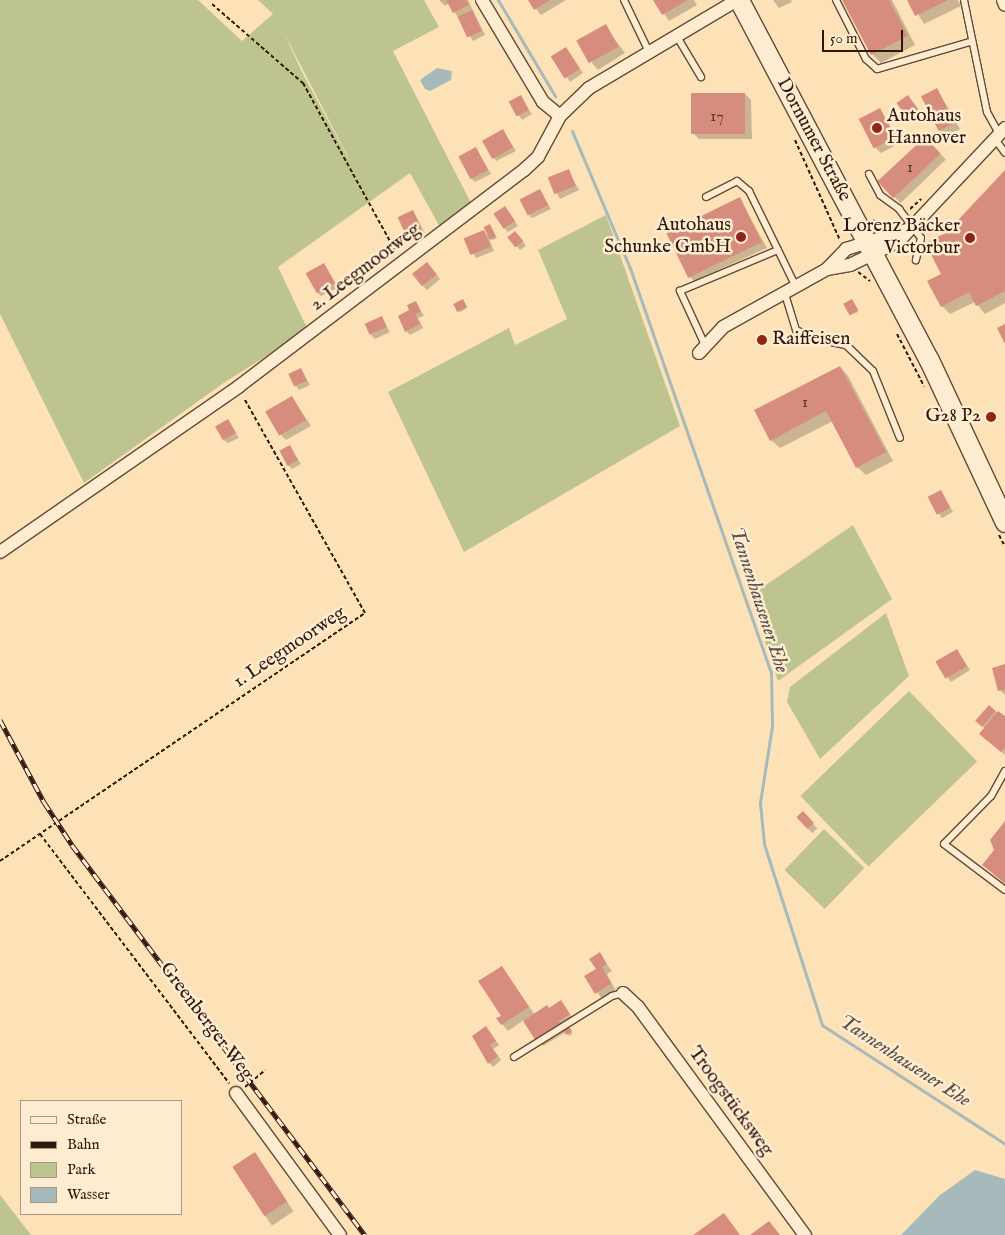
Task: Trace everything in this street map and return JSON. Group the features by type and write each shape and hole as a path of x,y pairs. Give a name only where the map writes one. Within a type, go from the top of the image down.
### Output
{"main road":[{"name":"Dornumer Straße","path":"738,0 929,360 1005,522"}],"street":[{"path":"482,0 543,102 560,116"},
{"name":"2. Leegmoorweg","path":"0,552 238,387 403,264 538,158 560,116 589,88 738,0"},
{"path":"1003,0 1005,5"},
{"path":"702,349 723,326 827,269 846,249 869,248 912,227 1000,134"},
{"name":"Troogstücksweg","path":"623,994 638,1007 805,1235"},
{"name":"Greenberger Weg","path":"236,1092 340,1235"}],"lane":[{"path":"624,0 649,52"},
{"path":"836,0 866,59 877,69 970,42"},
{"path":"964,0 970,42 987,112 1000,134 1005,153"},
{"path":"676,35 701,77"},
{"path":"869,174 880,196 904,214 921,238 916,260"},
{"path":"706,196 737,181 750,191 778,250 790,290 796,330 817,339 846,345 872,371 900,438"},
{"path":"702,349 680,291 778,250"},
{"path":"1005,771 991,796 944,844 1005,890"},
{"path":"514,1057 612,996 623,994"}],"path":[{"path":"212,4 304,83 403,264"},
{"path":"904,214 924,197"},
{"path":"834,226 864,210 883,226"},
{"name":"1. Leegmoorweg","path":"40,834 365,613 238,387"},
{"path":"0,861 40,834"},
{"name":"Greenberger Weg","path":"40,834 236,1092"},
{"path":"236,1092 265,1070"}],"green space":[{"path":"0,0 198,0 242,41 273,14 258,0 424,0 439,27 393,51 472,205 441,229 410,173 278,267 308,330 225,382 84,483 0,314","holes":["284,33 348,157 302,72"]},
{"path":"606,215 680,426 464,552 388,392 509,328 515,345 567,319 538,250"},
{"path":"853,525 892,599 778,681 750,596"},
{"path":"886,613 909,676 820,759 787,702 790,687"},
{"path":"909,691 977,761 868,866 800,796"},
{"path":"824,829 864,868 825,909 784,870"},
{"path":"0,1195 31,1235 0,1235"}],"water":[{"path":"437,68 452,71 451,80 430,91 425,89 420,80"},
{"path":"975,1170 1005,1179 1005,1235 901,1235 940,1195"}],"building":[{"path":"446,0 466,0 469,5 453,13"},
{"path":"528,0 550,0 534,10"},
{"path":"653,0 688,0 662,15"},
{"path":"842,0 889,0 908,36 871,55"},
{"path":"907,0 948,0 915,16"},
{"path":"472,10 482,31 467,38 457,17"},
{"path":"606,24 619,47 589,63 576,40"},
{"path":"566,47 580,69 565,79 551,57"},
{"path":"937,88 955,123 939,131 921,96"},
{"path":"691,93 745,93 745,134 691,134"},
{"path":"521,95 529,110 517,117 509,102"},
{"path":"908,95 919,111 907,119 897,103"},
{"name":"Autohaus Hannover","path":"880,108 895,137 874,148 859,119"},
{"path":"503,129 513,147 492,159 482,141"},
{"path":"925,137 941,154 893,198 877,181"},
{"path":"476,147 488,170 471,179 458,156"},
{"path":"569,169 576,186 554,194 548,178"},
{"name":"Lorenz Bäcker Victorbur","path":"1005,170 1005,291 976,306 969,292 941,307 927,281 941,274 925,243 946,233"},
{"path":"540,189 548,205 528,215 520,199"},
{"path":"740,197 762,242 688,278 666,233"},
{"path":"505,206 515,221 503,229 493,214"},
{"path":"413,210 422,229 406,236 398,217"},
{"path":"490,224 496,237 490,240 484,227"},
{"path":"484,230 491,247 470,255 464,238"},
{"path":"515,231 523,241 515,247 507,237"},
{"path":"427,262 437,275 422,286 412,274"},
{"path":"324,263 335,283 317,293 306,273"},
{"path":"463,299 467,307 457,312 453,304"},
{"path":"852,299 858,310 850,315 843,304"},
{"path":"416,301 421,312 415,314 420,324 405,332 398,316 409,310 407,305"},
{"path":"382,316 387,327 370,335 365,324"},
{"path":"1005,324 1005,344 997,328"},
{"path":"840,366 886,452 856,468 826,411 770,441 754,410"},
{"path":"301,368 307,381 294,387 288,374"},
{"path":"292,396 306,420 279,436 265,412"},
{"path":"228,419 236,433 223,440 215,426"},
{"path":"290,445 298,460 287,466 279,451"},
{"path":"941,490 950,508 937,515 928,497"},
{"path":"957,649 967,666 945,679 935,662"},
{"path":"1005,664 1005,689 998,691 992,668"},
{"path":"989,705 996,711 982,727 975,721"},
{"path":"998,711 1005,716 1005,747 1001,752 979,734"},
{"path":"803,811 814,823 807,829 796,817"},
{"path":"1005,821 1005,883 982,865 994,850 990,840"},
{"path":"600,952 607,964 602,967 611,984 595,994 584,976 596,969 589,959"},
{"path":"502,966 529,1007 501,1025 496,1018 501,1016 478,981"},
{"path":"561,1000 570,1014 559,1021 561,1024 536,1041 523,1021 547,1005 549,1008"},
{"path":"486,1026 496,1041 490,1045 498,1056 488,1064 472,1036"},
{"path":"569,1026 572,1031 566,1035 563,1030"},
{"path":"255,1152 287,1201 264,1216 232,1167"},
{"path":"724,1213 740,1235 693,1235"},
{"path":"769,1221 780,1235 750,1235"}],"waterway":[{"name":"Tannenhausener Ehe","path":"498,0 555,96"},
{"name":"Tannenhausener Ehe","path":"572,131 630,268 771,672 772,726 760,803 764,844 822,1025 1005,1144"}],"railway":[{"path":"0,720 44,802 72,845 365,1235"}],"place":[{"name":"Autohaus Hannover","path":"877,128"},
{"name":"Autohaus Schunke GmbH","path":"741,237"},
{"name":"Lorenz Bäcker Victorbur","path":"970,238"},
{"name":"Raiffeisen","path":"762,340"},
{"name":"G28 P2","path":"991,417"}]}
